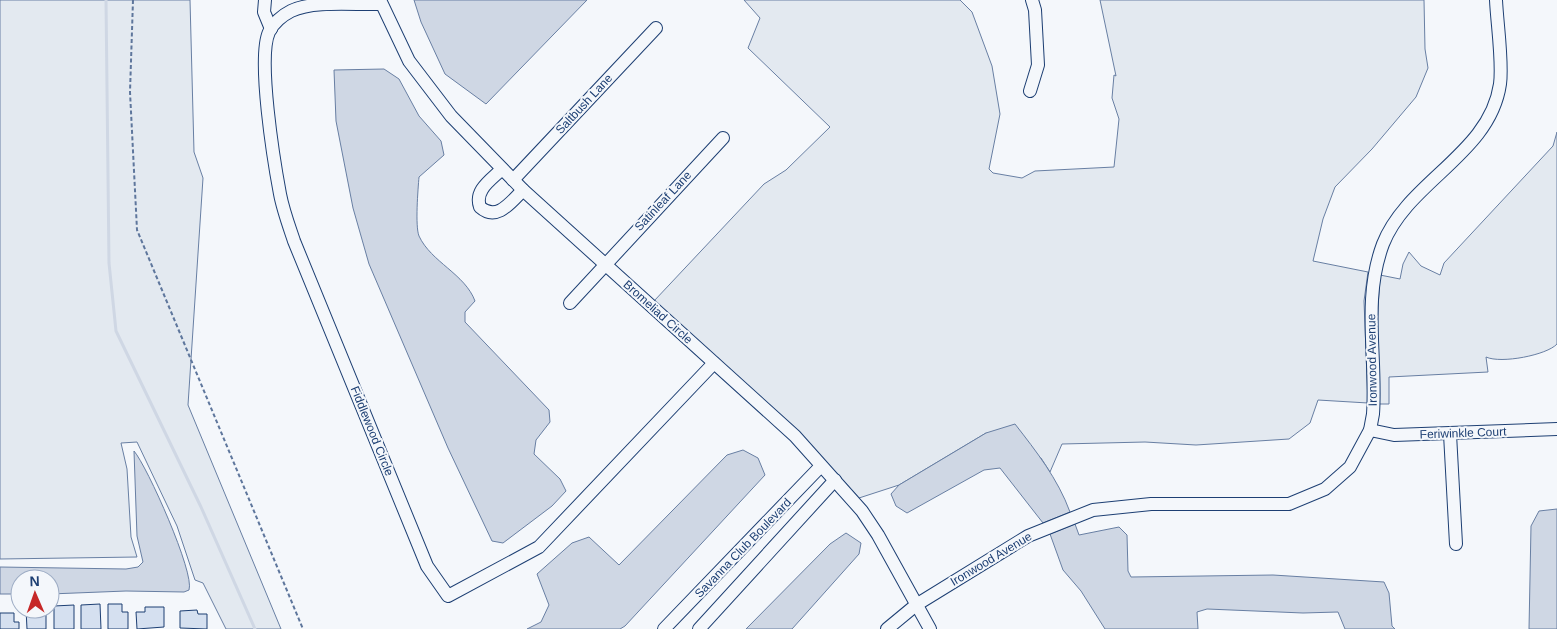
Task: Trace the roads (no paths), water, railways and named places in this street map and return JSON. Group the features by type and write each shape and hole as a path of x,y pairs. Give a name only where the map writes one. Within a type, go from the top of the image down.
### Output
{"street":[{"path":"265,0 263,7 271,29 297,4 381,2"},
{"path":"1030,91 1038,65 1035,10 1032,0"},
{"name":"Ironwood Avenue","path":"887,629 916,605 1028,536 1093,510 1151,504 1289,504 1325,489 1350,467 1370,430 1374,398 1370,301 1376,264 1389,232 1398,217 1427,184 1466,147 1489,119 1500,83 1496,0"},
{"name":"Bromeliad Circle","path":"381,2 409,61 451,116 523,190 795,436 835,480 862,511 878,535 930,629"},
{"name":"Saltbush Lane","path":"513,180 656,28"},
{"name":"Fiddlewood Circle","path":"271,29 265,56 269,115 280,195 294,241 427,566 448,596 539,547 714,363"},
{"name":"Satinleaf Lane","path":"570,303 603,264 723,138"},
{"path":"502,169 481,190 478,200 480,207 484,211 498,212 504,209 523,190"},
{"name":"Feriwinkle Court","path":"1370,430 1394,435 1557,428"},
{"path":"1450,434 1456,544"},
{"name":"Savanna Club Boulevard","path":"664,629 821,466"},
{"name":"Savanna Club Boulevard","path":"699,629 835,480"}],"waterway":[{"path":"106,0 109,263 116,331 201,507 255,629"}]}
